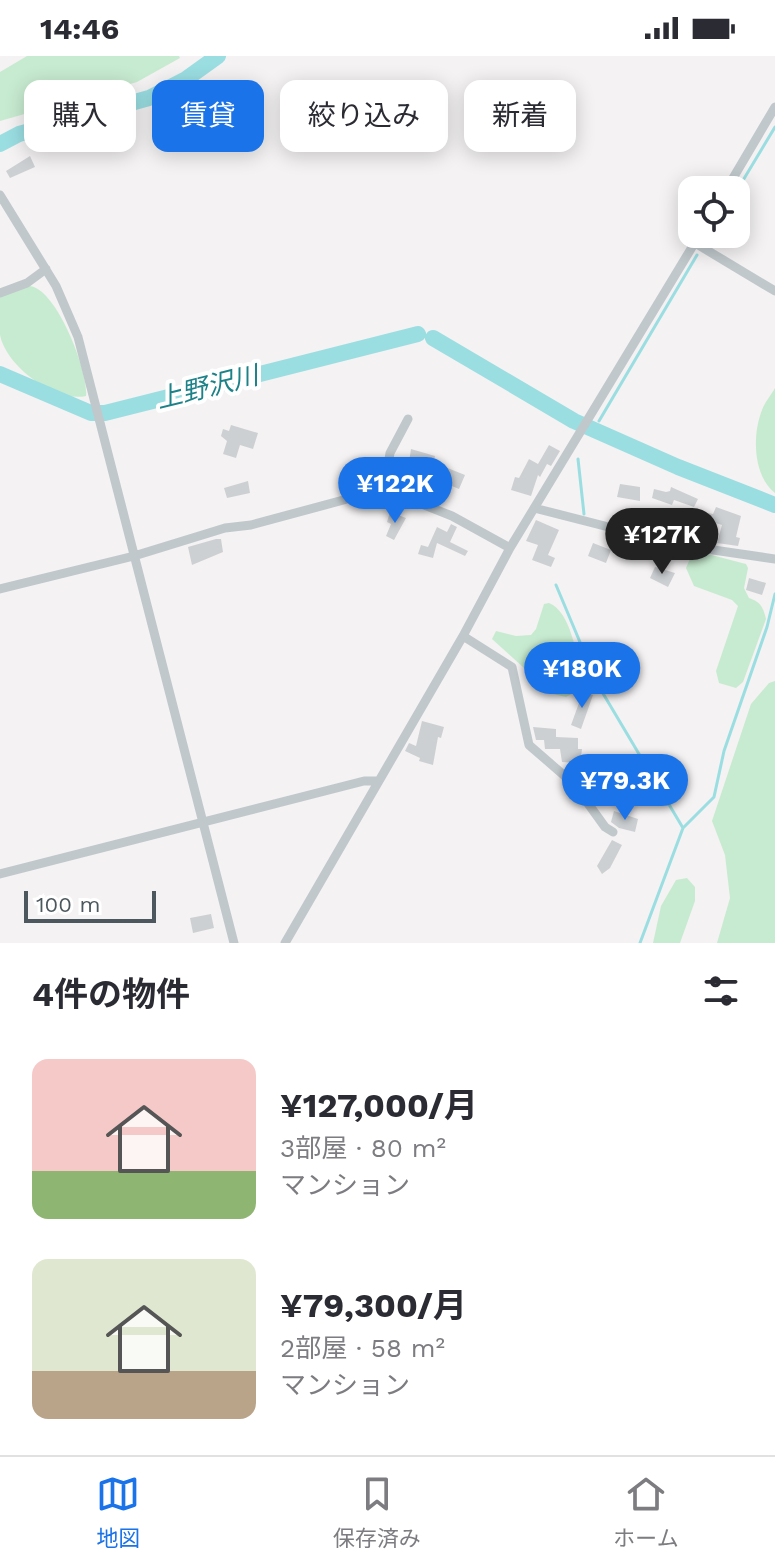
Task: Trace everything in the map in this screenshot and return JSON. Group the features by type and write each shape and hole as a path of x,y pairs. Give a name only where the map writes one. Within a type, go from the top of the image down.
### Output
{"street":[{"path":"734,176 775,107"},
{"path":"0,195 69,312 100,420 234,943"},
{"path":"285,943 463,636 510,548 691,248"},
{"path":"712,248 775,291"},
{"path":"0,293 27,283 46,269"},
{"path":"384,489 390,453 408,419"},
{"path":"0,589 384,489 452,516 510,548"},
{"path":"534,508 651,539 775,559"},
{"path":"463,636 512,667 529,745 574,784 605,827 613,832"},
{"path":"0,874 364,781 377,781"}],"green space":[{"path":"27,56 180,58 136,82 24,80 24,114 0,121 0,72"},
{"path":"29,286 50,300 69,332 86,384 86,396 74,397 47,388 22,370 4,347 0,335 0,297"},
{"path":"775,388 775,493 762,476 756,443 762,410"},
{"path":"700,552 746,564 744,588 765,615 743,682 736,688 719,683 716,671 738,606 732,600 694,586 686,568 692,554"},
{"path":"549,603 568,624 582,676 575,692 566,697 553,694 492,639 496,631 516,636 531,635 544,604"},
{"path":"775,681 775,943 717,943 730,898 725,855 712,821 751,704 769,683"},
{"path":"687,878 695,887 695,901 680,943 653,943 661,906 676,880"}],"building":[{"path":"30,156 35,167 10,178 6,171"},
{"path":"231,425 258,433 253,449 240,445 236,458 223,454 227,441 221,436 223,429 229,431"},
{"path":"549,445 560,451 551,466 547,464 540,477 538,475 531,496 511,490 515,477 519,478 529,459 538,464"},
{"path":"411,449 435,456 433,465 417,460 417,463 409,462"},
{"path":"440,465 465,475 459,489 435,479"},
{"path":"248,481 250,493 227,498 224,488"},
{"path":"620,484 640,487 640,501 617,497"},
{"path":"671,487 698,499 694,507 674,500 672,505 652,498 654,489 666,492"},
{"path":"716,507 741,516 736,537 740,538 738,546 717,543 722,525 706,520 708,513 713,514"},
{"path":"390,512 406,518 394,540 386,536 391,524 387,522"},
{"path":"536,520 559,530 548,555 555,558 551,567 532,560 538,545 526,541"},
{"path":"451,524 457,527 450,542 468,551 465,556 437,543 433,558 418,554 421,545 428,547 437,527 447,532"},
{"path":"221,539 223,552 192,565 188,547"},
{"path":"593,543 611,550 606,563 588,556"},
{"path":"655,567 675,573 668,587 650,578"},
{"path":"749,578 766,583 762,595 746,590"},
{"path":"583,692 593,695 581,729 571,725"},
{"path":"422,721 444,727 441,738 438,737 433,765 419,761 420,758 405,751 409,743 416,746"},
{"path":"533,727 556,729 556,737 578,738 578,749 582,749 577,763 562,762 560,749 545,749 544,740 536,740"},
{"path":"614,811 638,819 635,832 619,828 611,822"},
{"path":"612,840 622,845 610,868 602,874 597,866"},
{"path":"211,914 214,928 193,933 190,918"}],"waterway":[{"path":"0,144 19,134 149,98 186,79 218,56"},
{"path":"746,176 775,127"},
{"path":"599,421 697,255"},
{"name":"上野沢川","path":"0,374 91,413 105,413 418,334"},
{"name":"上野沢川","path":"433,338 574,421 775,505"},
{"path":"578,459 584,514"},
{"path":"556,585 598,685 683,828"},
{"path":"640,943 683,828 714,797 724,751 767,627 775,594"}]}
